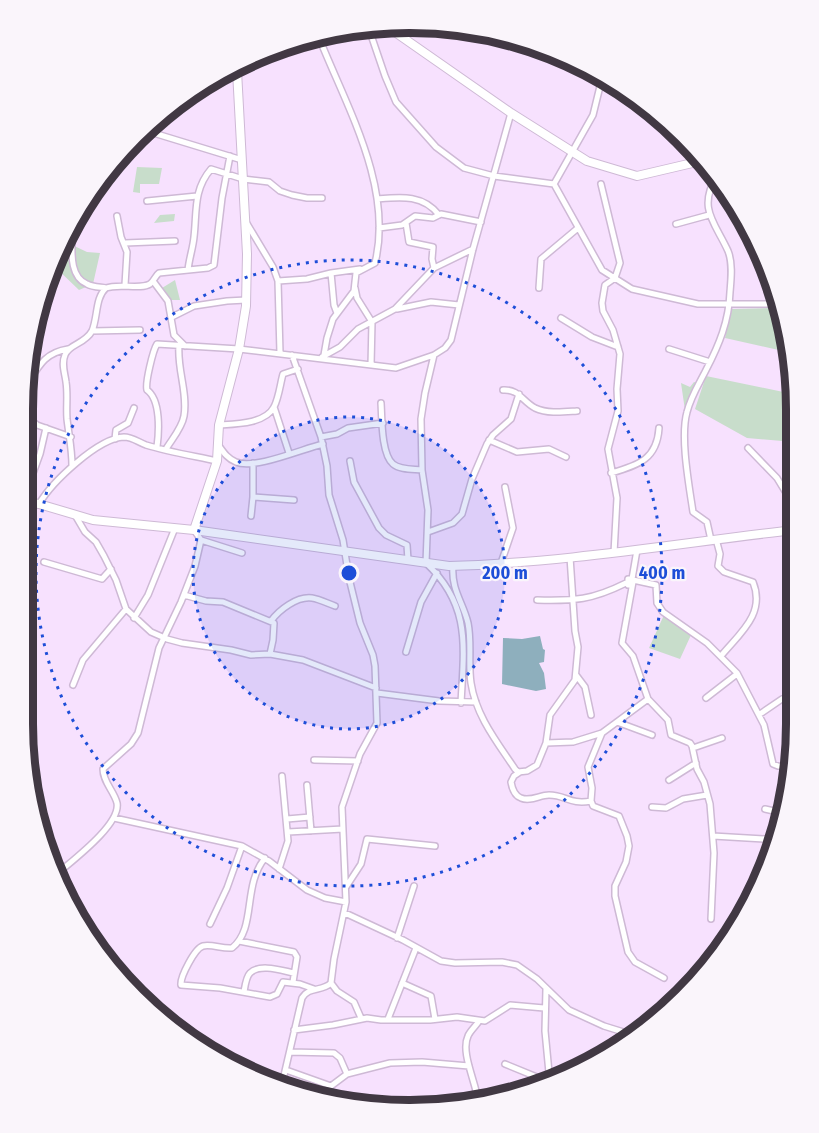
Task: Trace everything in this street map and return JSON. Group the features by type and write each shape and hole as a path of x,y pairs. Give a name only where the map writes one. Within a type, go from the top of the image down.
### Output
{"street":[{"path":"397,34 510,113 587,161 637,176 694,163"},
{"path":"370,35 396,102 447,157 464,168 494,176 554,184"},
{"path":"278,280 307,279 371,267 375,263 380,241 371,174 349,105 322,44"},
{"path":"194,530 218,461 219,425 239,349 246,300 247,265 237,75"},
{"path":"554,184 596,108 601,85"},
{"path":"157,447 159,425 153,396 147,390 146,383 155,346 239,349 323,357 396,368 434,355 445,348 451,340 510,113"},
{"path":"154,133 242,160"},
{"path":"72,243 72,260 76,273 84,283 106,288 125,285 142,286 153,281 159,273 210,268 215,264 222,198 230,156"},
{"path":"188,270 194,238 196,196 210,169 243,179 269,182 280,191 292,195 322,198"},
{"path":"554,184 602,270 632,289 698,304 771,304"},
{"path":"600,184 620,263 615,278 605,285 602,303 604,316 612,330 620,359 617,384 618,411 608,449 616,498 614,552"},
{"path":"712,185 709,216 729,252 730,305 726,326 686,414 685,436 693,512 707,522 720,554 718,566 724,572 753,582 757,601 753,618 721,656"},
{"path":"147,201 196,196"},
{"path":"376,199 414,198 433,207 439,214 481,222"},
{"path":"379,228 406,223 416,216 433,218 439,214"},
{"path":"117,216 121,237 125,243 128,265 125,285"},
{"path":"676,224 709,216"},
{"path":"245,220 273,267 278,280 280,353"},
{"path":"406,223 408,242 433,247 434,268"},
{"path":"539,288 541,259 578,228"},
{"path":"125,243 175,241"},
{"path":"323,357 340,347 358,329 395,309 434,268 473,249"},
{"path":"362,269 356,273 355,288 357,298 372,322 371,365"},
{"path":"331,273 337,313"},
{"path":"153,281 168,301 174,336 182,346"},
{"path":"35,374 48,356 82,342 92,331 99,299 106,288"},
{"path":"323,357 329,330 337,313 355,288"},
{"path":"172,317 194,306 246,300"},
{"path":"395,309 431,302 459,305"},
{"path":"561,318 592,337 618,347"},
{"path":"92,331 140,330"},
{"path":"166,449 184,416 178,357 182,346"},
{"path":"69,348 63,362 72,465"},
{"path":"669,349 710,363"},
{"path":"284,1078 304,994 314,989 326,988 330,983 346,902 342,807 365,743 377,723 375,659 360,623 329,495 323,444 292,355"},
{"path":"426,563 428,503 422,470 421,419 434,355"},
{"path":"219,425 261,418 271,411 283,374 298,369"},
{"path":"503,390 519,394 538,409 551,412 577,411"},
{"path":"428,532 453,523 462,514 475,471 489,440 511,418 519,394"},
{"path":"381,402 386,453 391,462 400,467 422,470"},
{"path":"274,407 289,453"},
{"path":"115,439 116,430 128,423 134,408"},
{"path":"33,423 71,436"},
{"path":"321,437 337,434 348,428 382,423"},
{"path":"33,473 40,454 45,428"},
{"path":"611,473 633,466 651,456 656,448 659,428"},
{"path":"39,504 72,465 115,439 130,437 146,445 218,461"},
{"path":"489,440 517,452 549,449 566,457"},
{"path":"219,446 232,460 241,464 253,463 323,444"},
{"path":"748,448 777,478 786,493"},
{"path":"350,461 354,482 379,528 386,535 407,545 408,560"},
{"path":"251,516 253,463"},
{"path":"501,563 513,528 505,487"},
{"path":"253,497 294,500"},
{"path":"33,503 100,520 194,530 453,566 570,557 786,532"},
{"path":"75,515 85,532 99,546 111,569 126,609 151,632 163,638 251,655 270,654 311,663 377,690 463,703 475,702"},
{"path":"134,618 148,595 175,528"},
{"path":"194,530 201,540 242,553"},
{"path":"62,869 102,833 114,818 117,803 104,778 103,769 131,744 138,733 163,638 184,595 195,566 201,540"},
{"path":"637,550 631,581 630,606 622,643 633,656 648,699 668,720 671,735 690,743 693,748 708,795 713,836 711,919"},
{"path":"570,557 572,600 578,647 576,675 572,686 551,712 546,743 537,765 520,772 511,782 514,792 521,798 550,795 574,802 591,801"},
{"path":"44,562 102,579 111,569"},
{"path":"426,563 447,586 461,618 463,626 463,703"},
{"path":"453,566 453,585 468,625 470,674 475,702 487,726 515,769 520,772"},
{"path":"406,652 421,602 437,573"},
{"path":"537,600 585,599 607,593 631,581 656,585 657,603 663,612 707,643 737,674 760,714 772,764 784,766"},
{"path":"184,595 206,601 223,602 271,621 274,626 270,654"},
{"path":"271,621 282,609 306,598 334,606"},
{"path":"73,685 83,660 126,609"},
{"path":"706,698 737,674"},
{"path":"576,675 585,687 591,715"},
{"path":"760,714 786,698"},
{"path":"546,743 573,742 602,734 648,699"},
{"path":"617,722 652,735"},
{"path":"602,734 588,766 592,788 591,801 593,806 620,816 627,837 628,856 618,877 615,896 618,909 631,958 664,978"},
{"path":"693,748 722,738"},
{"path":"314,760 357,763"},
{"path":"669,780 696,763"},
{"path":"279,869 287,849 288,832 282,776"},
{"path":"307,785 311,831"},
{"path":"652,807 666,808 683,800 708,795"},
{"path":"765,809 775,811"},
{"path":"286,819 310,817"},
{"path":"114,818 242,846 265,858 313,893 346,902"},
{"path":"288,832 343,829"},
{"path":"713,836 767,841"},
{"path":"346,887 357,872 368,839 435,846"},
{"path":"210,924 227,888 242,846"},
{"path":"265,858 255,872 245,926 239,941 235,946 228,948 205,945 197,949 180,982 183,987 220,988 275,996 283,982 293,982 314,989"},
{"path":"397,938 414,886"},
{"path":"345,913 447,963 509,963 523,968 568,1010 623,1034"},
{"path":"239,941 294,952 297,957 293,982"},
{"path":"388,1020 416,948"},
{"path":"244,992 247,978 254,971 265,969 294,973"},
{"path":"330,983 337,991 354,1002 361,1018"},
{"path":"402,983 431,996 435,1019"},
{"path":"546,988 544,1008 549,1073"},
{"path":"294,1030 333,1025 361,1018 388,1020 457,1017 488,1021 510,1005 544,1008"},
{"path":"477,1094 466,1048 467,1040 479,1021"},
{"path":"290,1052 334,1053 340,1058 347,1074"},
{"path":"286,1070 331,1086 347,1074 401,1062 434,1062 469,1066"},
{"path":"505,1064 537,1078"}],"green space":[{"path":"137,167 162,168 159,184 140,184 140,193 133,192"},
{"path":"175,214 174,221 154,223 160,215"},
{"path":"71,245 87,252 100,253 93,284 79,290 60,271"},
{"path":"175,280 180,300 168,300 162,288"},
{"path":"772,308 775,331 778,333 781,351 725,338 731,309"},
{"path":"706,376 785,392 786,441 747,438 695,409"},
{"path":"694,382 701,384 686,417 681,383 690,387"},
{"path":"664,615 691,635 680,659 649,648"}],"water":[{"path":"540,636 545,650 544,662 539,663 544,673 546,689 536,691 502,684 503,638 522,639"}]}
